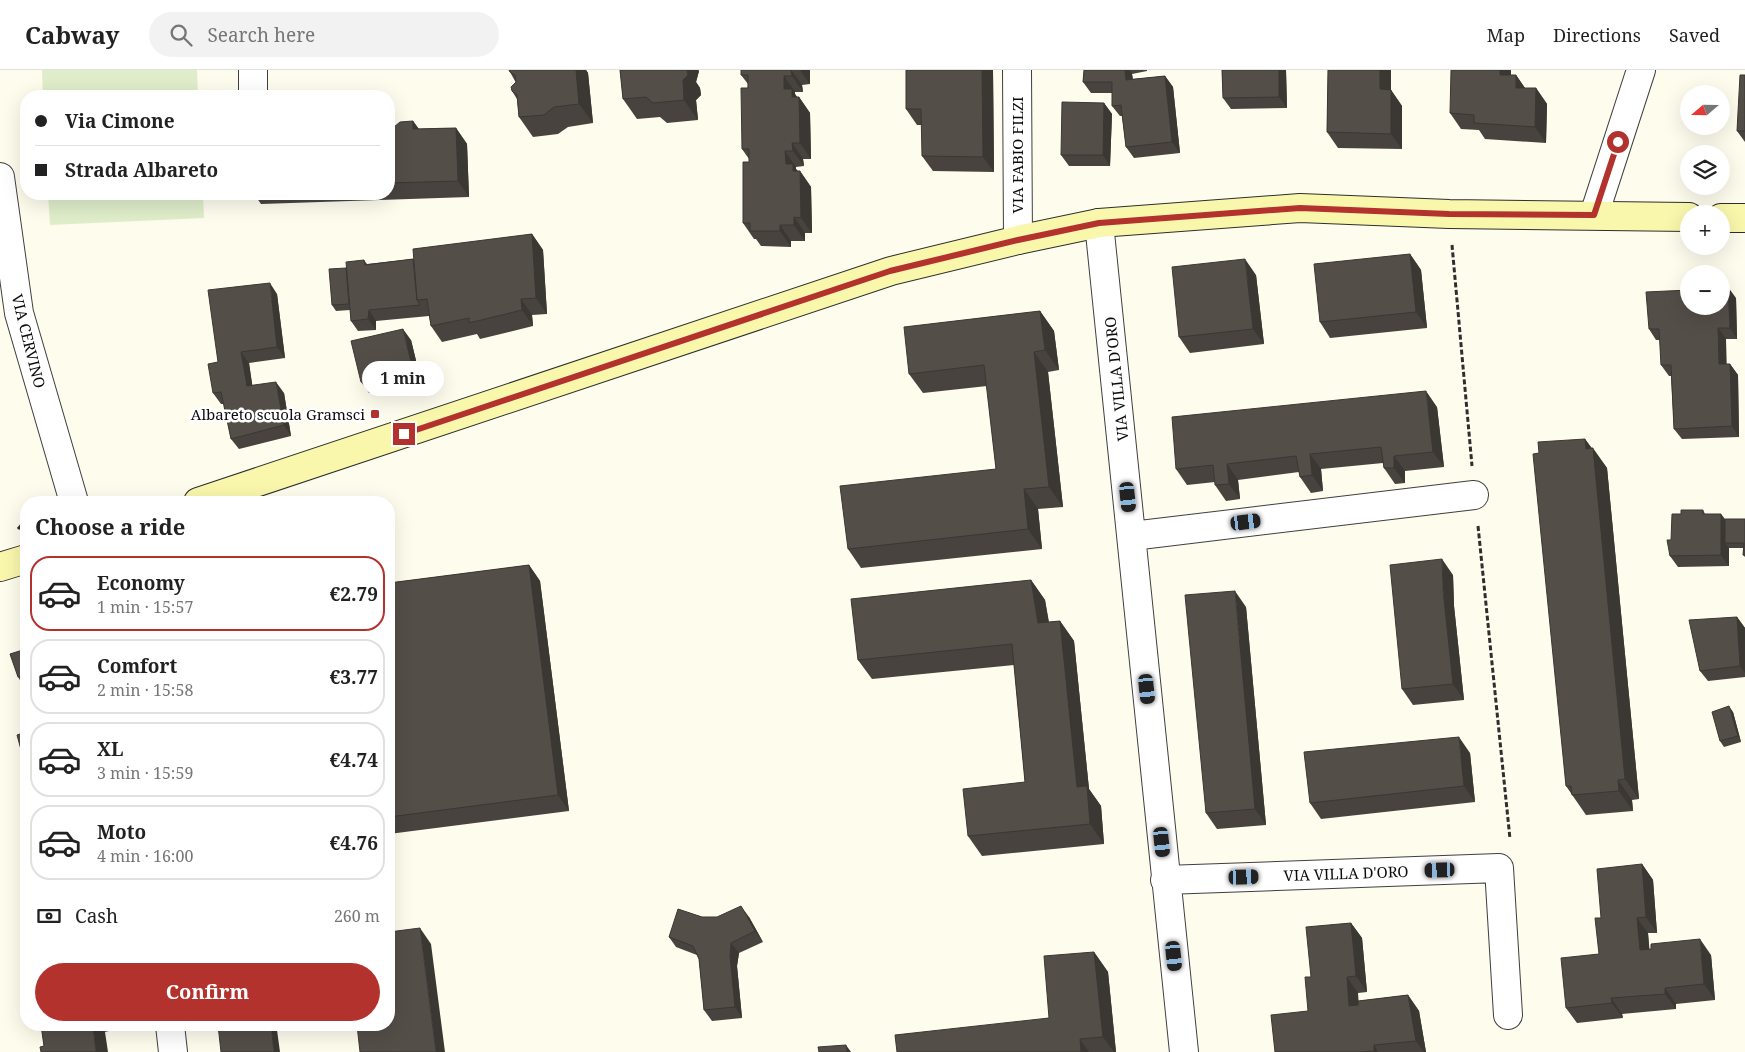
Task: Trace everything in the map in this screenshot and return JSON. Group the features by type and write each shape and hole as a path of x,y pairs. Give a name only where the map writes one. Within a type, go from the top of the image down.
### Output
{"street":[{"path":"253,70 253,90"},
{"name":"VIA FABIO FILZI","path":"1017,70 1018,240"},
{"path":"1594,215 1641,70"},
{"name":"VIA CERVINO","path":"0,177 19,313 72,496"},
{"path":"216,496 890,271 1018,240 1099,223 1300,208 1449,214 1680,217"},
{"path":"1730,218 1745,218"},
{"name":"VIA VILLA D'ORO","path":"1099,223 1184,1052"},
{"path":"1132,536 1474,495"},
{"path":"0,567 20,561"},
{"path":"1498,868 1508,1015"},
{"name":"VIA VILLA D'ORO","path":"1166,880 1498,868"},
{"path":"171,1031 173,1052"}],"path":[{"path":"1449,214 1474,495 1511,849 1498,868"}],"green space":[{"path":"42,70 197,70 198,90 43,90"},
{"path":"48,200 203,200 204,218 50,225"}],"building":[{"path":"509,70 576,70 579,104 554,107 544,115 519,117 517,95 512,91 511,87 516,82 515,75"},
{"path":"620,70 687,70 688,75 683,80 684,100 653,103 646,97 623,99"},
{"path":"741,70 791,70 792,76 784,76 784,89 792,89 792,97 799,97 800,143 792,143 793,151 785,151 786,164 793,164 793,171 800,171 801,218 794,217 794,225 780,225 780,231 750,231 750,223 743,223 743,162 749,162 749,149 742,149 741,88 748,88 748,75 741,75"},
{"path":"906,70 982,70 983,157 922,156 921,109 906,109"},
{"path":"1084,70 1125,70 1126,80 1165,76 1172,142 1126,147 1121,105 1112,106 1112,82 1083,82"},
{"path":"1222,70 1279,70 1279,97 1223,98"},
{"path":"1328,70 1380,70 1380,89 1391,90 1391,134 1327,132"},
{"path":"1451,70 1500,70 1500,75 1516,75 1516,88 1536,88 1535,127 1474,123 1474,115 1450,113"},
{"path":"1740,75 1745,75 1745,131 1737,131"},
{"path":"1062,102 1104,103 1103,155 1061,155"},
{"path":"413,121 413,129 456,128 458,181 395,183 395,126 400,122"},
{"path":"532,234 536,298 521,299 522,310 469,323 469,318 431,326 427,299 417,300 413,249"},
{"path":"1410,254 1416,312 1320,322 1314,264"},
{"path":"413,259 417,300 420,305 369,310 368,319 351,321 346,262 364,260 365,265"},
{"path":"1245,259 1253,329 1179,337 1172,267"},
{"path":"346,268 349,304 332,305 329,269"},
{"path":"270,283 277,347 241,352 247,386 276,382 284,425 231,439 221,392 213,393 208,364 218,362 208,290"},
{"path":"1680,290 1680,315 1729,315 1730,328 1718,328 1719,364 1730,364 1732,426 1674,429 1671,365 1661,365 1659,329 1649,329 1646,292"},
{"path":"1040,311 1045,350 1034,352 1049,487 1024,489 1028,529 848,549 840,486 996,469 984,365 909,374 904,327"},
{"path":"403,329 413,370 361,382 351,341"},
{"path":"1426,391 1433,452 1394,456 1394,468 1384,468 1381,447 1310,454 1312,475 1300,477 1296,456 1227,464 1229,484 1215,485 1213,465 1176,469 1172,417"},
{"path":"1585,439 1586,449 1593,448 1625,779 1618,780 1619,791 1572,795 1571,786 1566,786 1533,454 1539,453 1538,442"},
{"path":"1681,510 1703,510 1703,514 1721,514 1721,555 1670,556 1667,540 1671,540 1672,514 1681,514"},
{"path":"1725,519 1745,519 1745,555 1743,555 1744,543 1725,543"},
{"path":"1442,559 1443,590 1453,684 1402,689 1390,565"},
{"path":"529,565 558,795 395,816 395,582"},
{"path":"1031,580 1038,623 1060,621 1077,787 1087,786 1090,824 968,836 963,789 1025,782 1012,644 858,660 851,599"},
{"path":"1235,591 1255,809 1206,813 1185,595"},
{"path":"1737,617 1740,666 1700,671 1689,620"},
{"path":"20,651 20,676 18,677 10,654"},
{"path":"1729,706 1738,736 1720,741 1712,712"},
{"path":"20,734 20,746 17,735"},
{"path":"1459,737 1464,786 1310,803 1304,752"},
{"path":"1642,864 1646,917 1637,918 1640,950 1651,949 1651,944 1700,939 1704,984 1665,988 1665,994 1611,998 1612,1003 1566,1008 1561,958 1599,954 1595,918 1601,918 1597,869"},
{"path":"741,906 755,931 731,943 730,956 735,1007 704,1010 699,959 693,946 669,937 678,909 702,917 717,917"},
{"path":"1351,923 1356,976 1347,977 1349,1006 1358,1005 1358,1001 1408,995 1416,1041 1374,1045 1374,1051 1275,1052 1271,1015 1308,1011 1305,977 1311,977 1306,927"},
{"path":"420,928 436,1052 360,1052 358,1031 395,1031 395,931"},
{"path":"1094,952 1103,1037 1080,1039 1081,1052 897,1052 895,1035 1049,1018 1044,956"},
{"path":"42,1031 94,1031 96,1052 41,1052 40,1047 44,1046"},
{"path":"219,1031 272,1031 274,1052 221,1052"},
{"path":"846,1045 847,1052 819,1052 818,1047"}],"place":[{"name":"Albareto scuola Gramsci","path":"375,414"}],"route":[{"path":"404,434 890,271 1018,240 1099,223 1300,208 1449,214 1594,215 1618,142"}]}
